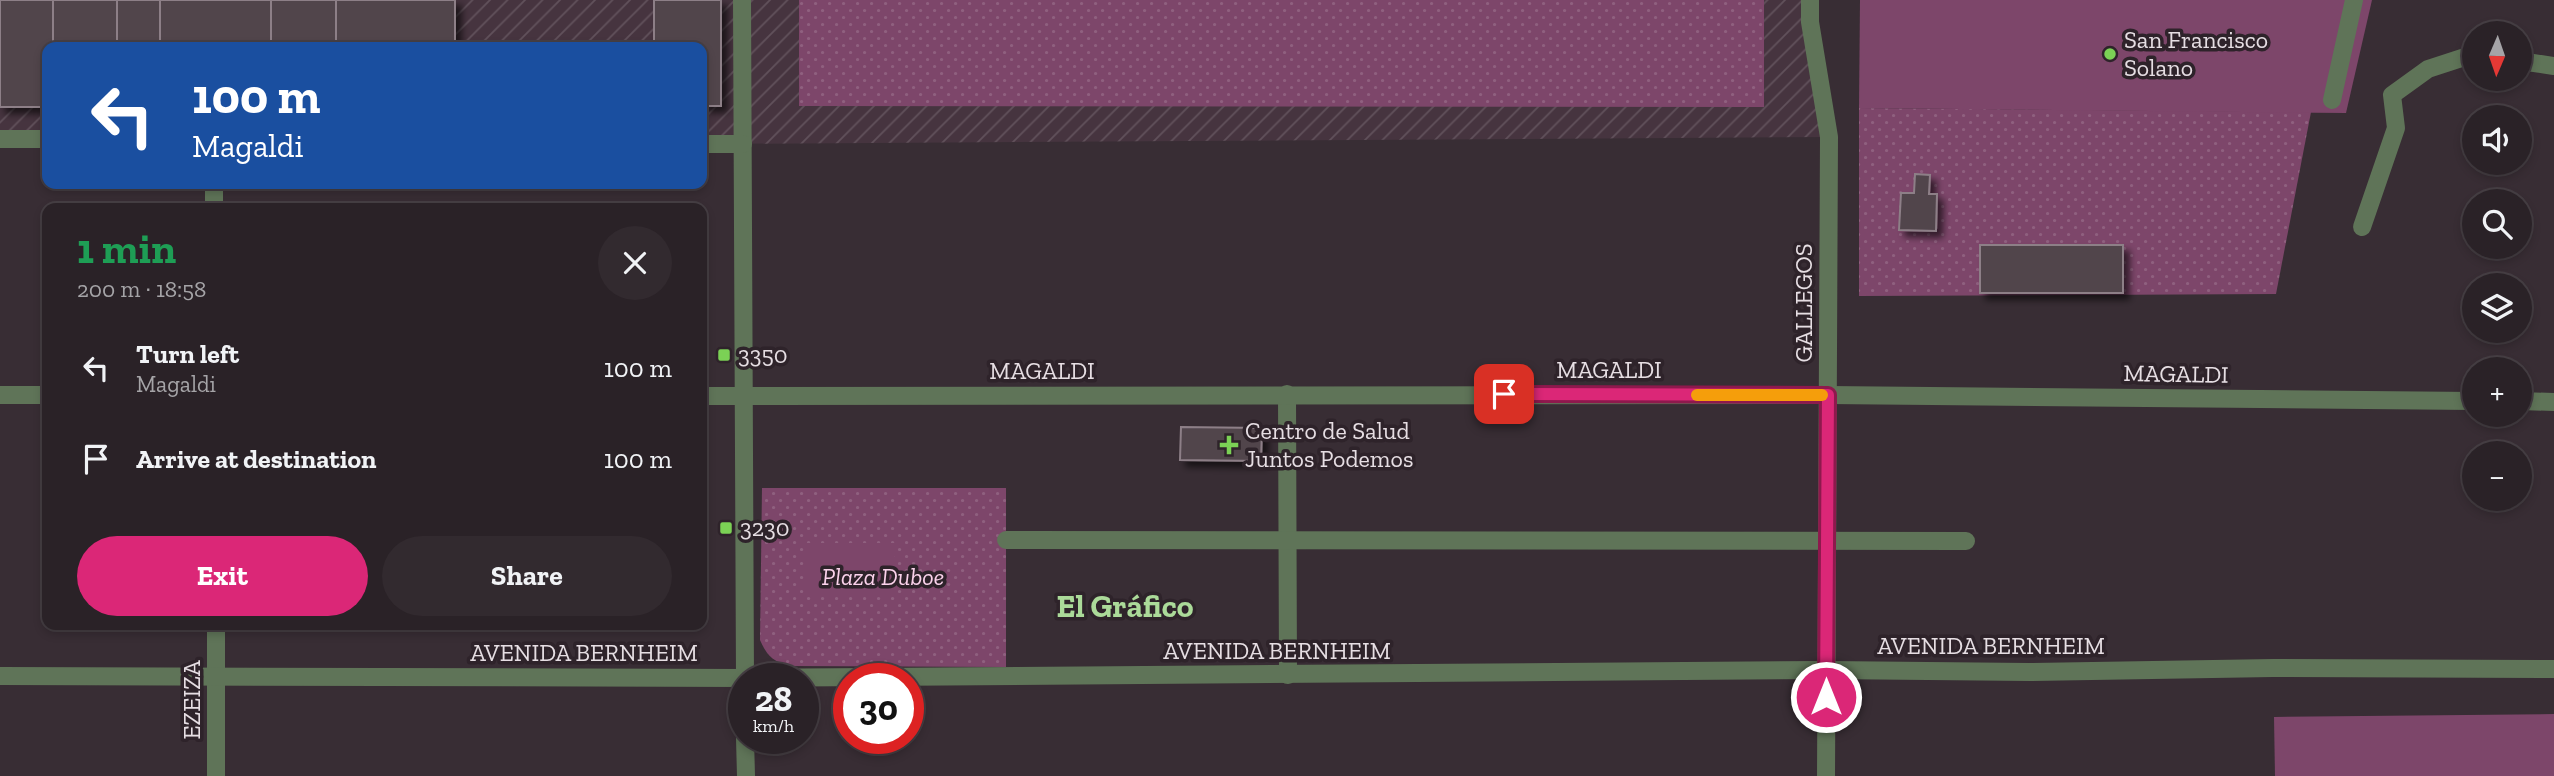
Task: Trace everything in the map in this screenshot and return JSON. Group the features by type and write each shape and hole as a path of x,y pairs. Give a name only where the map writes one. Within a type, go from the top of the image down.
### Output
{"street":[{"path":"742,0 745,663"},
{"name":"GALLEGOS","path":"1810,0 1810,22 1829,137 1826,776"},
{"path":"2332,100 2354,0"},
{"path":"2362,227 2396,128 2392,95 2428,69 2462,58"},
{"path":"2532,63 2554,66"},
{"path":"0,139 42,139"},
{"path":"707,144 743,144"},
{"path":"1287,394 1288,675"},
{"path":"0,395 42,395"},
{"name":"MAGALDI","path":"707,396 1828,395 2462,401"},
{"path":"2532,401 2554,401"},
{"path":"1006,540 1966,541"},
{"name":"EZEIZA","path":"216,630 216,776"},
{"name":"AVENIDA BERNHEIM","path":"819,678 1827,670 2029,672 2273,668 2554,669"},
{"name":"AVENIDA BERNHEIM","path":"0,676 728,679"},
{"path":"746,754 746,776"}],"shaded area":[{"path":"0,0 1810,0 1829,137 707,144 707,42 42,42 42,139 0,139"}],"green space":[{"path":"799,0 1764,0 1764,107 799,106"},
{"name":"San Francisco Solano","path":"1860,0 2372,0 2346,113 1859,108"},
{"path":"1859,108 2311,112 2276,294 1859,296"},
{"name":"Plaza Duboe","path":"762,488 1006,488 1006,667 924,667 924,663 833,663 833,666 819,666 819,663 782,663 768,654 760,640"},
{"path":"806,543 894,543 894,595 806,595"},
{"path":"2554,714 2554,776 2275,776 2274,717"}],"building":[{"path":"0,0 53,0 53,42 42,42 42,107 0,107"},
{"path":"53,0 117,0 117,42 53,42"},
{"path":"117,0 160,0 160,42 117,42"},
{"path":"160,0 271,0 271,42 160,42"},
{"path":"271,0 336,0 336,42 271,42"},
{"path":"336,0 455,0 455,42 336,42"},
{"path":"654,0 721,0 721,106 707,106 707,42 654,42"},
{"path":"1915,174 1930,175 1929,194 1937,194 1936,231 1899,230 1901,193 1914,193"},
{"path":"1980,245 2123,245 2123,293 1980,293"},
{"path":"1181,427 1262,428 1261,461 1180,460"}],"slow traffic":[{"path":"1697,395 1822,395"}],"place":[{"name":"San Francisco Solano","path":"2110,54"},
{"name":"3350","path":"724,355"},
{"name":"Centro de Salud Juntos Podemos","path":"1229,445"},
{"name":"3230","path":"726,528"}],"district":[{"name":"El Gráfico","path":"1125,606"}],"route":[{"path":"1504,394 1828,395 1826,697"}]}
